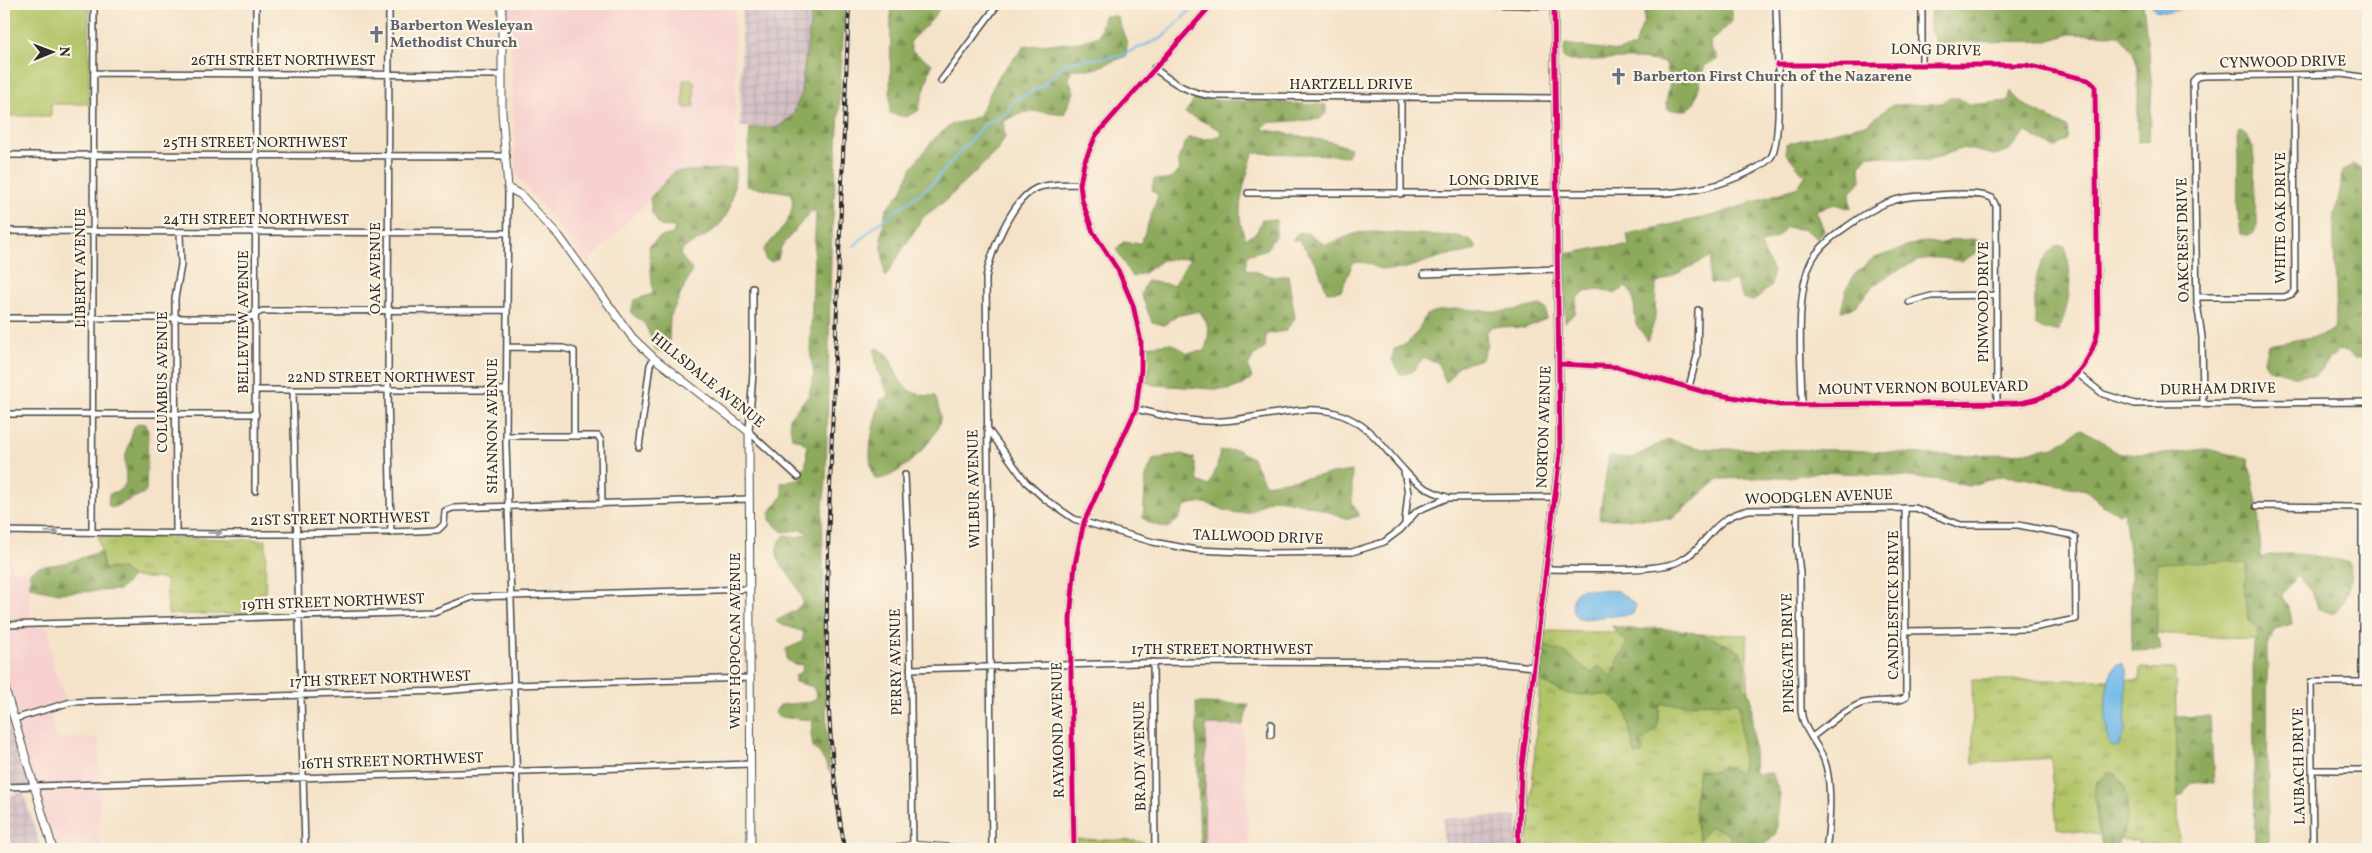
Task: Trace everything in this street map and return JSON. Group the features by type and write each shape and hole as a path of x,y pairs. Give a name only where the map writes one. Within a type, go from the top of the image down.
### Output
{"street":[{"name":"LIBERTY AVENUE","path":"92,532 94,4"},
{"name":"BELLEVIEW AVENUE","path":"255,491 256,4"},
{"name":"OAK AVENUE","path":"389,4 388,391 391,533"},
{"name":"SHANNON AVENUE","path":"502,4 502,112 507,156 508,188 506,436 519,849"},
{"path":"942,81 998,4"},
{"path":"1080,184 1084,163 1096,135 1212,4"},
{"path":"1485,4 1554,5"},
{"path":"1776,4 1777,65"},
{"path":"1922,4 1922,64"},
{"name":"NORTON AVENUE","path":"1518,849 1521,773 1560,454 1554,5"},
{"name":"LONG DRIVE","path":"1248,193 1557,194 1698,190 1725,184 1763,164 1772,155 1776,138 1777,65 2026,65 2092,83"},
{"name":"HARTZELL DRIVE","path":"1154,68 1174,83 1200,95 1555,98"},
{"name":"26TH STREET NORTHWEST","path":"94,72 502,75"},
{"name":"CYNWOOD DRIVE","path":"2197,77 2352,74 2368,78"},
{"name":"WHITE OAK DRIVE","path":"2196,297 2284,297 2292,294 2295,290 2294,76"},
{"name":"OAKCREST DRIVE","path":"2197,77 2193,81 2196,297 2202,337 2202,403"},
{"name":"MOUNT VERNON BOULEVARD","path":"1559,364 1617,367 1741,400 1780,405 2019,403 2042,398 2068,383 2078,374 2092,350 2098,329 2096,90 2092,83"},
{"path":"1401,98 1401,194"},
{"name":"25TH STREET NORTHWEST","path":"4,155 507,156"},
{"name":"RAYMOND AVENUE","path":"1074,849 1071,610 1075,564 1084,522 1136,409 1140,383 1141,351 1134,310 1118,270 1089,223 1080,184"},
{"name":"WILBUR AVENUE","path":"992,849 986,278 991,256 1013,213 1027,194 1043,186 1080,184"},
{"name":"HILLSDALE AVENUE","path":"508,188 521,195 559,236 632,337 654,358 749,432 798,477"},
{"name":"PINWOOD DRIVE","path":"1802,404 1802,291 1808,268 1823,245 1871,209 1894,198 1980,195 1989,196 1994,201 1997,403"},
{"name":"24TH STREET NORTHWEST","path":"4,231 508,233"},
{"name":"COLUMBUS AVENUE","path":"176,532 175,298 181,265 180,232"},
{"path":"1424,274 1558,269"},
{"path":"749,432 753,372 753,288"},
{"path":"1909,302 1931,296 1996,296"},
{"path":"4,318 248,318 262,311 507,310"},
{"path":"1688,387 1697,356 1698,310"},
{"path":"507,347 563,348 574,351 574,435"},
{"path":"639,446 650,365 654,358"},
{"name":"DURHAM DRIVE","path":"2078,374 2097,391 2124,402 2368,402"},
{"name":"22ND STREET NORTHWEST","path":"256,390 506,390"},
{"path":"293,390 306,849"},
{"path":"1136,409 1209,422 1308,411 1331,412 1353,420 1371,431 1404,470 1424,487 1447,498"},
{"path":"4,414 256,414"},
{"name":"TALLWOOD DRIVE","path":"987,428 1017,471 1035,491 1060,510 1084,522 1174,547 1204,551 1342,553 1362,550 1384,542 1418,511 1447,498 1555,497"},
{"name":"WEST HOPOCAN AVENUE","path":"749,432 752,849"},
{"path":"506,436 598,436 601,442 602,504"},
{"path":"1404,470 1408,505 1404,525"},
{"name":"PERRY AVENUE","path":"905,475 909,560 912,847"},
{"name":"21ST STREET NORTHWEST","path":"4,531 296,535 391,533 438,530 444,524 446,509 749,499"},
{"path":"2256,506 2362,507 2362,682 2368,682"},
{"name":"WOODGLEN AVENUE","path":"1547,569 1669,566 1688,556 1718,524 1733,514 1749,510 1906,508 1925,510 1961,525 2018,525 2071,535 2075,538 2076,619 2028,629 1906,631"},
{"name":"CANDLESTICK DRIVE","path":"1812,737 1857,705 1880,700 1904,699 1907,694 1906,508"},
{"name":"PINEGATE DRIVE","path":"1797,509 1797,547 1800,573 1800,709 1804,725 1823,758 1828,774 1828,838 1826,849"},
{"name":"19TH STREET NORTHWEST","path":"4,625 434,612 468,598 750,589"},
{"name":"17TH STREET NORTHWEST","path":"910,669 990,665 1152,662 1493,664 1534,667"},
{"name":"BRADY AVENUE","path":"1152,662 1155,849"},
{"name":"17TH STREET NORTHWEST","path":"14,719 71,702 443,692 514,686 750,678"},
{"name":"LAUBACH DRIVE","path":"2314,849 2311,682 2362,682"},
{"path":"4,685 53,849"},
{"path":"1271,724 1271,735"},
{"name":"16TH STREET NORTHWEST","path":"4,787 751,764"},
{"path":"2312,770 2368,770"},
{"path":"892,849 912,847 965,849"}],"shaded area":[{"path":"509,4 734,4 736,168 674,173 587,264 516,173"},
{"path":"742,4 813,4 800,97 793,115 777,128 740,127"},
{"path":"4,533 11,533 11,570 30,572 30,622 4,622"},
{"path":"4,627 48,627 53,667 66,700 16,716 4,676"},
{"path":"4,685 33,786 4,787"},
{"path":"49,708 55,738 99,738 100,849 53,849 14,719"},
{"path":"1206,724 1243,725 1249,849 1202,849 1204,845"},
{"path":"23,792 41,849 4,849 4,798"},
{"path":"1518,816 1516,849 1443,849 1443,818"}],"green space":[{"path":"4,4 89,4 89,104 51,104 51,116 4,116"},
{"path":"813,4 845,5 831,251 826,480 822,515 827,742 830,772 820,753 813,748 811,733 813,720 778,717 775,712 780,705 811,702 817,697 813,687 795,682 795,676 802,671 803,665 793,664 787,660 786,649 802,642 804,632 776,621 796,610 803,602 798,588 779,560 777,548 785,535 798,537 809,533 801,530 782,532 770,520 770,512 783,495 781,483 803,479 799,470 806,466 807,446 800,440 792,438 789,418 809,395 814,375 810,351 816,211 811,211 781,247 778,259 771,262 765,259 764,250 789,217 792,210 791,193 746,186 750,128 777,128 793,115 800,97"},
{"path":"891,4 941,4 935,16 910,43 912,51 932,64 918,111 906,117 890,113"},
{"path":"1645,4 1729,4 1732,11 1732,22 1710,42 1712,50 1717,55 1717,60 1705,65 1694,104 1687,110 1669,110 1666,104 1670,81 1666,63 1642,59 1569,61 1563,57 1565,44 1617,51 1634,47 1644,21"},
{"path":"1945,4 2143,4 2152,87 2149,141 2138,142 2138,67 2133,52 2119,35 2071,34 2047,41 1964,42 1937,45 1929,28 1931,10"},
{"path":"1104,16 1117,16 1127,43 1126,56 1094,69 1071,69 1069,80 1074,92 1064,114 1032,112 1018,114 1003,122 1005,137 997,151 945,201 923,217 885,277 881,238 886,209 901,192 912,167 933,140 952,124 967,121 979,115 1000,74 1025,46 1079,42 1099,36"},
{"path":"691,79 694,82 694,106 687,109 683,106 683,80"},
{"path":"2011,91 2015,97 2029,107 2068,128 2067,140 2055,148 2026,132 2010,150 1995,155 1963,148 1928,161 1869,155 1860,166 1861,181 1850,193 1851,209 1835,204 1816,210 1824,231 1818,239 1805,230 1786,227 1776,238 1760,244 1773,272 1771,286 1753,301 1743,298 1735,280 1724,284 1710,283 1709,273 1712,256 1656,284 1655,319 1648,341 1636,324 1633,295 1626,287 1616,293 1605,290 1591,290 1582,294 1577,298 1575,313 1565,322 1566,254 1603,247 1629,246 1627,234 1715,215 1798,187 1805,176 1786,153 1786,144 1869,123 1891,105 1941,103 1948,98 1959,98 1969,105 2008,101"},
{"path":"1195,99 1326,105 1326,113 1320,119 1266,123 1262,129 1332,142 1350,148 1348,157 1340,155 1253,153 1240,207 1242,229 1246,239 1257,232 1262,219 1276,220 1276,234 1267,249 1247,255 1246,269 1274,277 1288,275 1295,318 1286,331 1266,334 1265,348 1253,356 1248,367 1252,378 1242,385 1229,390 1154,385 1146,382 1146,346 1171,343 1188,353 1204,351 1208,340 1207,325 1199,311 1176,316 1164,325 1152,322 1141,294 1147,281 1174,285 1190,258 1162,260 1144,273 1132,277 1116,249 1123,242 1141,243 1158,196 1152,190 1154,179 1169,180 1180,170 1178,159 1188,138 1206,139 1222,135 1219,129 1185,113"},
{"path":"2239,131 2246,135 2250,141 2254,159 2254,201 2257,222 2254,233 2247,235 2240,234 2239,222 2237,138"},
{"path":"2353,164 2364,169 2368,221 2368,357 2355,359 2347,352 2337,351 2316,375 2294,376 2269,369 2264,361 2268,345 2323,335 2334,329 2336,316 2335,216 2341,185 2341,173"},
{"path":"736,168 732,198 725,217 710,233 684,248 680,255 692,270 670,317 669,342 663,352 656,350 645,324 631,313 634,300 653,294 649,246 660,237 673,234 675,227 660,226 652,213 650,198 674,172"},
{"path":"1299,232 1308,233 1326,245 1357,233 1373,232 1458,236 1471,241 1477,248 1469,252 1445,256 1397,270 1382,269 1362,262 1353,263 1341,291 1327,292 1317,265 1299,240 1292,240"},
{"path":"1974,239 1981,242 1978,251 1963,261 1932,258 1911,264 1876,284 1852,308 1841,311 1846,291 1854,275 1872,259 1924,241 1938,244 1953,240"},
{"path":"2057,245 2065,246 2070,279 2066,310 2058,331 2044,330 2035,325 2035,292 2038,272 2048,254"},
{"path":"1541,305 1546,309 1546,319 1525,328 1492,326 1486,333 1487,345 1482,359 1457,366 1450,379 1446,382 1437,362 1423,358 1412,372 1400,375 1392,360 1394,349 1410,341 1426,315 1437,311 1456,309 1506,311"},
{"path":"876,348 884,352 902,384 909,390 920,395 935,396 940,419 932,437 915,458 893,474 875,479 870,460 871,439 881,399 886,399 889,395 878,372 874,350"},
{"path":"139,423 146,424 148,430 146,492 112,508 108,505 109,494 120,490 126,483 125,458 134,427"},
{"path":"2081,429 2102,441 2113,451 2126,454 2166,454 2206,449 2248,458 2258,509 2261,557 2294,554 2350,563 2348,591 2342,604 2333,614 2317,608 2312,591 2296,576 2281,596 2290,611 2292,624 2275,629 2267,645 2268,849 2255,849 2253,658 2255,635 2249,621 2244,591 2247,564 2163,563 2156,627 2160,650 2132,651 2131,567 2124,511 2119,513 2104,506 2086,490 2023,478 2001,476 1968,486 1942,480 1889,475 1817,472 1791,477 1719,479 1672,519 1599,519 1609,456 1633,458 1668,439 1694,447 1716,449 1848,450 1940,455 2012,454 2055,447"},
{"path":"1238,450 1252,458 1265,484 1352,471 1352,503 1359,516 1348,519 1309,506 1277,499 1270,500 1245,513 1231,512 1207,504 1194,503 1185,506 1178,520 1167,528 1150,523 1143,518 1146,476 1153,460 1182,454 1194,458 1198,481 1209,486 1217,467 1220,451"},
{"path":"98,536 266,540 265,614 168,614 166,579 132,577 122,569 104,569"},
{"path":"100,552 104,569 122,569 132,577 120,590 59,593 30,587 30,572 38,567 65,563"},
{"path":"2229,561 2247,564 2244,591 2249,621 2258,627 2258,640 2157,633 2157,563"},
{"path":"1612,626 1638,630 1655,628 1688,631 1718,640 1741,652 1745,664 1743,687 1751,696 1755,774 1772,773 1780,794 1776,833 1760,849 1731,849 1732,844 1729,836 1719,829 1710,827 1699,840 1696,822 1695,796 1699,770 1714,772 1724,765 1738,773 1743,766 1739,703 1660,704 1657,728 1641,743 1643,753 1635,755 1626,713 1621,703 1608,695 1568,694 1541,682 1540,657 1545,646 1566,653 1591,673 1599,666 1613,678 1617,663 1627,643"},
{"path":"1544,631 1747,635 1751,849 1527,849"},
{"path":"2140,668 2175,669 2179,849 2139,849 2138,841 2121,839 2124,832 2097,782 2094,794 2099,835 2057,828 2051,758 1973,763 1972,680 2139,680"},
{"path":"1196,703 1249,704 1243,725 1206,725 1204,845 1202,849 1200,849"},
{"path":"2210,716 2214,783 2192,783 2182,795 2178,796 2176,717"},
{"path":"2109,773 2116,774 2122,782 2126,791 2127,801 2126,821 2116,849 2102,847 2094,794 2097,782"},
{"path":"1076,839 1135,841 1154,844 1154,849 1076,849"}],"water":[{"path":"2151,4 2201,4 2170,12 2155,10"},
{"path":"1581,589 1618,591 1636,605 1633,614 1582,619 1577,617 1573,608 1573,601 1577,591"},
{"path":"2122,663 2127,671 2125,731 2119,746 2114,747 2109,744 2106,712 2107,686 2110,675 2115,667"}],"waterway":[{"path":"854,246 875,226 931,185 985,124 1006,114 1013,101 1044,85 1060,68 1073,61 1119,56 1162,38 1197,4"},
{"path":"1707,4 1722,4"},
{"path":"1781,4 1790,4"},
{"path":"1810,4 1827,4"},
{"path":"1867,4 1880,6 1903,4"},
{"path":"1927,4 1942,4"}],"railway":[{"path":"845,849 831,746 828,694 827,590 849,4"}],"cycle path":[{"path":"1074,849 1070,619 1075,564 1084,522 1136,409 1141,370 1141,342 1133,305 1118,270 1093,232 1082,200 1080,184 1084,163 1096,135 1212,4"},
{"path":"1518,849 1521,773 1560,454 1554,4"},
{"path":"1559,364 1617,367 1708,393 1780,405 2019,403 2048,395 2060,388 2081,369 2094,344 2098,329 2095,86 2088,80 2026,65 1777,65"}],"place":[{"name":"Barberton Wesleyan Methodist Church","path":"376,35"},
{"name":"Barberton First Church of the Nazarene","path":"1619,77"}]}
